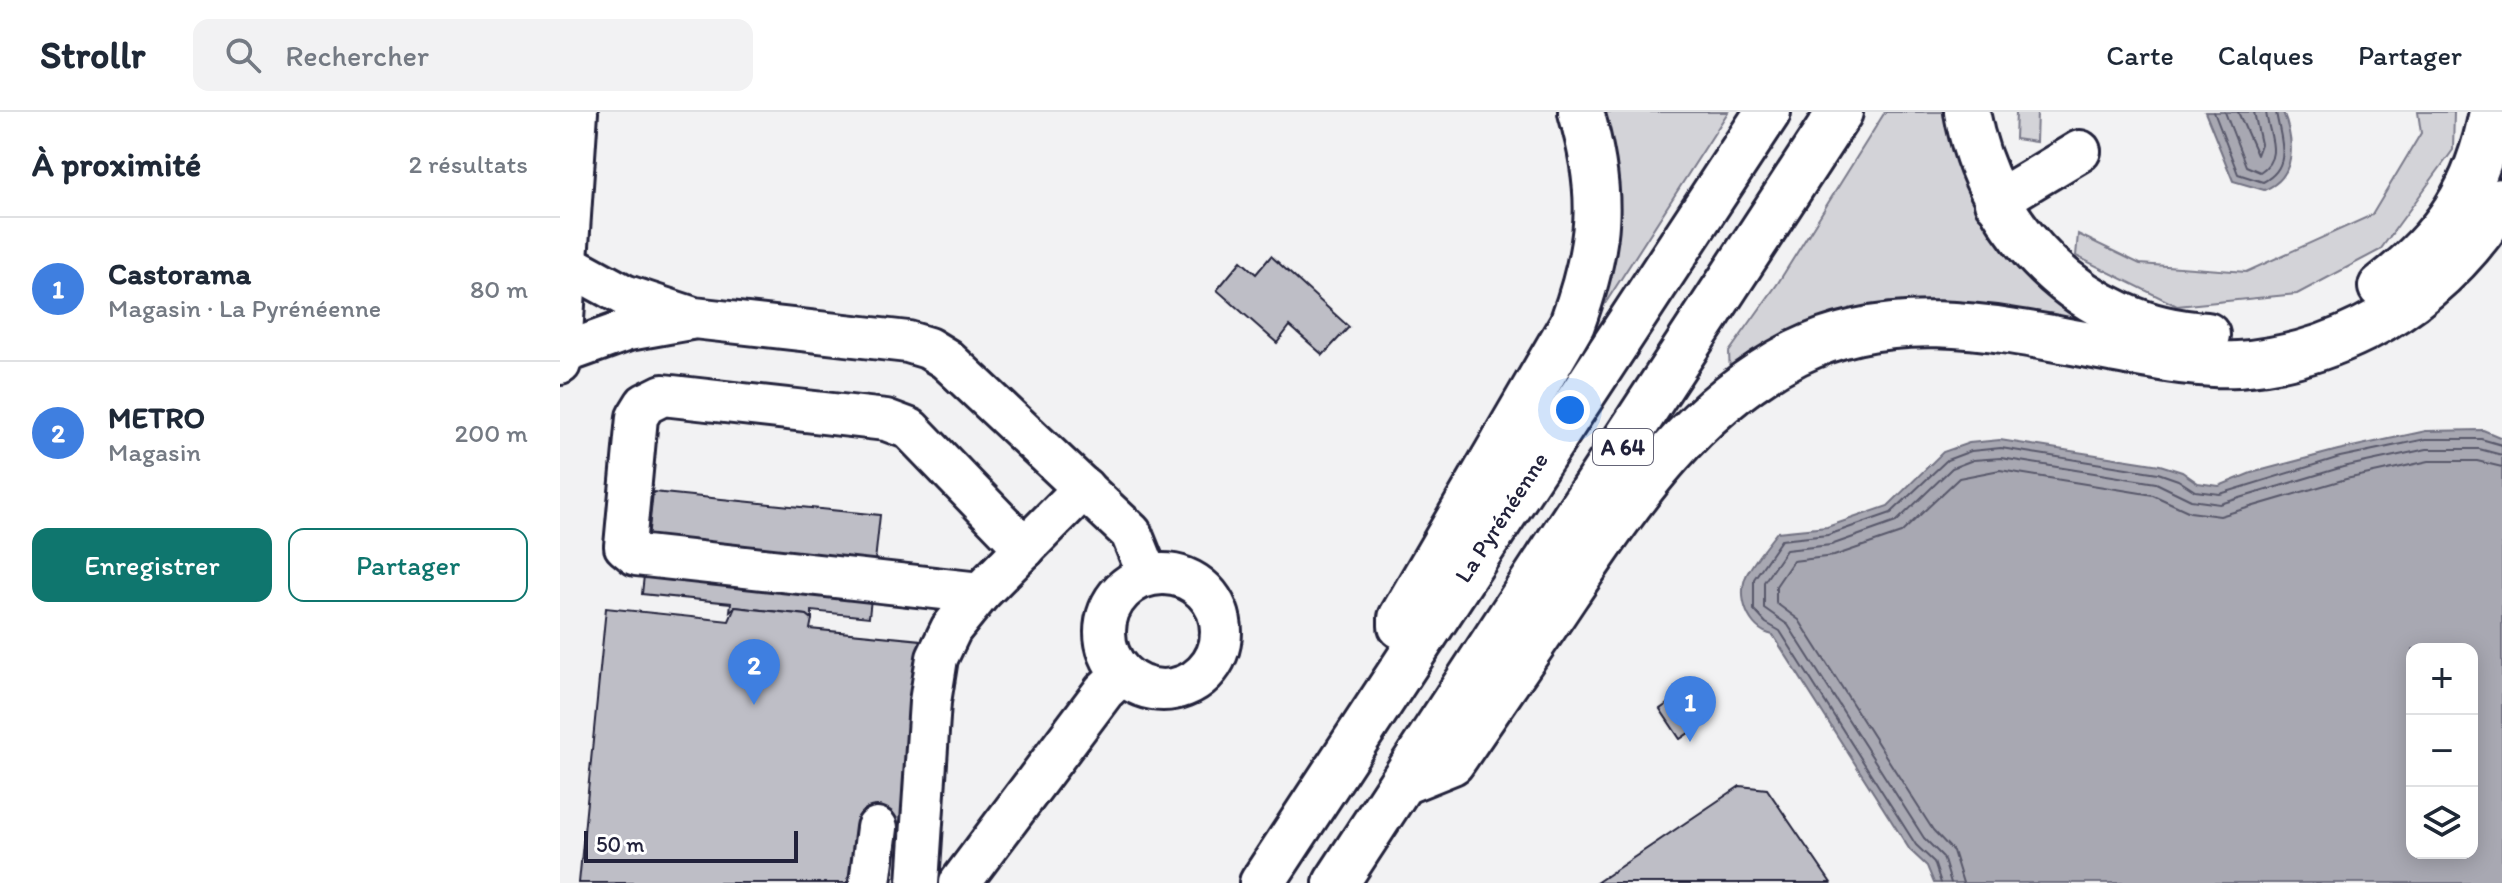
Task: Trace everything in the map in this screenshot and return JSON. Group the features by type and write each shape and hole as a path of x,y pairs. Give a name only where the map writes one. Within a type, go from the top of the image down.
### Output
{"highway":[{"path":"1398,674 1401,618 1572,324 1591,272 1597,217 1594,159 1581,112"},
{"name":"La Pyrénéenne","path":"1262,883 1768,112"},
{"name":"A 64","path":"1336,883 1840,112"},
{"path":"1967,112 1973,146 1995,202 2043,260 2076,290 2123,315 2173,333 2248,337 2302,327 2360,303 2403,270 2461,206 2481,160 2492,112"},
{"path":"1405,781 1452,762 1630,501 1685,434 1750,380 1798,352 1857,330 1923,321 2170,359 2235,364 2288,357 2336,343 2401,311 2470,246 2502,201"}],"street":[{"path":"560,364 577,112"},
{"path":"1995,202 2080,151"},
{"path":"569,265 624,295 694,318 908,342 928,348 946,359 1131,533 1148,575"},
{"path":"561,354 628,330 694,318"},
{"path":"980,593 636,555 625,546 637,417 645,404 663,395 886,420 910,429 1025,548"},
{"path":"918,883 930,702 937,658 951,629 980,593 1084,488"},
{"path":"1148,575 1178,577 1204,591 1216,607 1221,627 1219,647 1211,665 1197,679 1179,688 1149,688 1122,674 1105,643 1109,609 1119,594 1148,575"},
{"path":"960,883 1104,691 1122,674"},
{"path":"870,883 877,828"}],"shaded area":[{"path":"1596,112 1728,112 1601,310 1606,282"},
{"path":"1885,112 1957,112 1982,194 2165,340 1976,309 1730,374 1729,352 1778,283"},
{"path":"2016,112 2037,112 2036,142 2015,139"},
{"path":"2418,112 2454,112 2453,150 2380,250 2297,294 2177,306 2076,256 2078,234 2140,264 2246,272 2372,215 2421,133"}],"water":[{"path":"2205,112 2283,112 2291,146 2288,167 2283,176 2264,190 2233,181"},
{"path":"2483,430 2502,438 2502,883 1934,883 1927,866 1910,850 1773,635 1757,626 1746,611 1743,592 1747,574 1777,532 1827,527 1888,506 1943,452 1969,443 2000,440 2160,465 2182,472 2198,483 2219,486 2251,473 2426,431"}],"building":[{"path":"1271,256 1349,327 1323,355 1290,326 1277,343 1217,290 1241,261 1256,274"},
{"path":"653,492 880,515 869,617 812,611 812,619 807,615 735,607 730,611 731,603 642,594"},
{"path":"735,607 807,615 812,619 810,629 921,640 903,824 858,819 851,883 579,883 606,608 729,621"},
{"path":"1679,696 1699,726 1680,739 1660,709"},
{"path":"1740,786 1767,789 1831,883 1596,883"}],"place":[{"name":"METRO","path":"754,705"},
{"name":"Castorama","path":"1690,742"}]}
